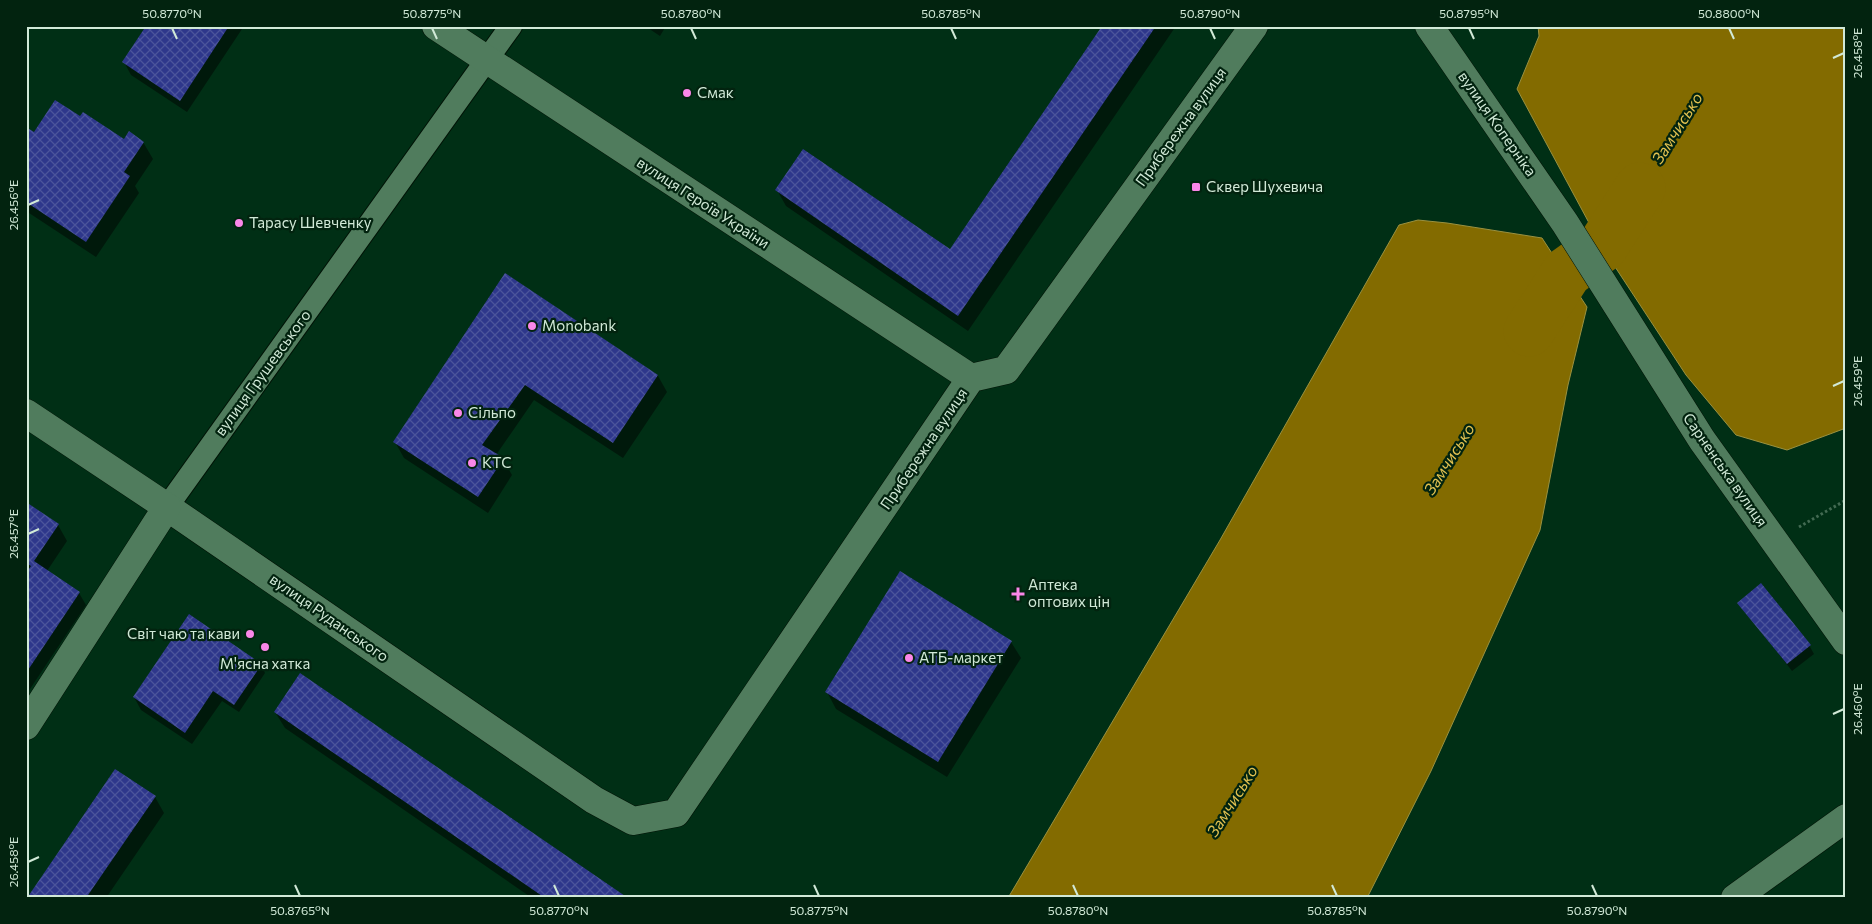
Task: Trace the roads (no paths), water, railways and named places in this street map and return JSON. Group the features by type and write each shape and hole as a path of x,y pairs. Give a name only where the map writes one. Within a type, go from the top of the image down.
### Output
{"street":[{"name":"вулиця Героїв України","path":"436,26 486,61 971,378"},
{"name":"вулиця Грушевського","path":"26,726 167,507 511,26"},
{"name":"Прибережна вулиця","path":"633,821 676,813 971,378 1006,370 1254,26"},
{"name":"вулиця Коперніка","path":"1429,26 1565,223 1611,295"},
{"name":"Сарненська вулиця","path":"1611,295 1702,440 1846,640"},
{"name":"вулиця Руданського","path":"26,413 167,507 594,800 633,821"},
{"path":"1735,898 1846,818"}],"water":[{"path":"1538,26 1846,26 1846,428 1787,450 1736,435 1686,375 1602,247 1517,89 1539,36"},
{"path":"1418,220 1542,238 1587,307 1568,385 1540,530 1431,771 1367,898 1008,898 1220,540 1399,225"}],"waterway":[{"name":"Замчисько","path":"1529,331 1567,272 1602,247 1640,188"}],"place":[{"name":"Смак","path":"687,93"},
{"name":"Сквер Шухевича","path":"1196,187"},
{"name":"Тарасу Шевченку","path":"239,223"},
{"name":"Monobank","path":"532,326"},
{"name":"Сільпо","path":"458,413"},
{"name":"КТС","path":"472,463"},
{"name":"Аптека оптових цін","path":"1018,594"},
{"name":"Світ чаю та кави","path":"250,634"},
{"name":"М'ясна хатка","path":"265,647"},
{"name":"АТБ-маркет","path":"909,658"}]}
